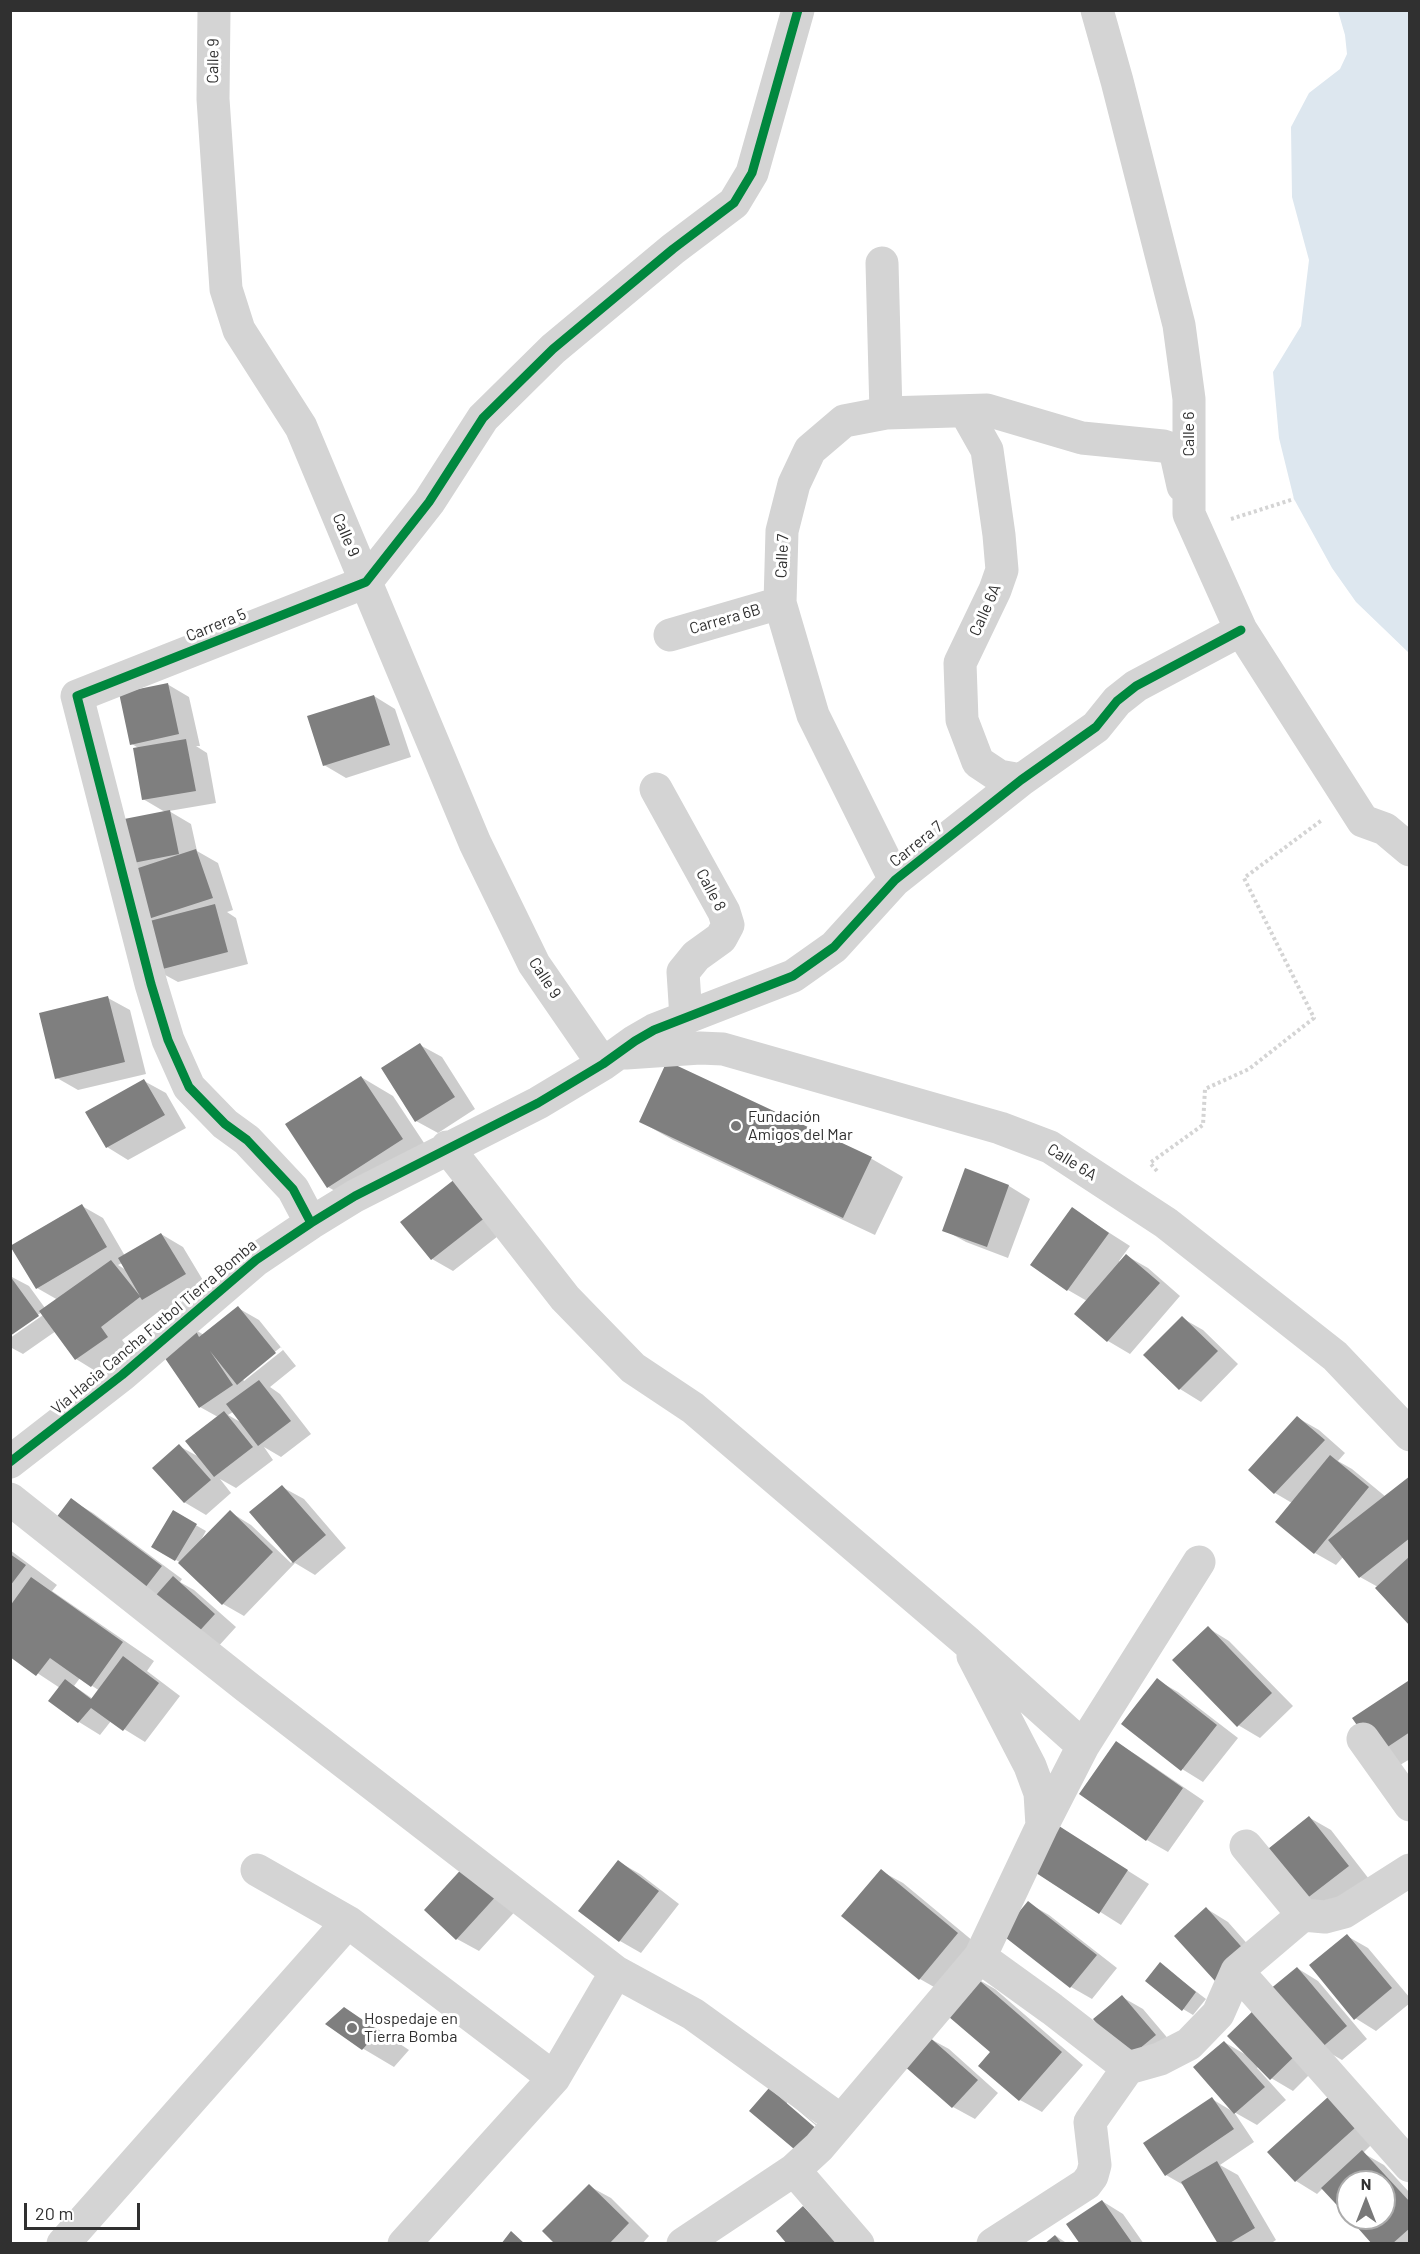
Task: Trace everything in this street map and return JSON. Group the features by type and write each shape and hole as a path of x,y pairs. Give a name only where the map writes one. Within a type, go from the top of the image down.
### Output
{"street":[{"name":"Calle 9","path":"214,10 213,99 226,290 239,330 301,427 475,843 529,954 612,1059"},
{"path":"366,582 429,502 483,418 553,349 673,249 734,203 752,173 798,10"},
{"name":"Calle 6","path":"1097,10 1179,325 1189,399 1193,522 1241,630 1363,821"},
{"path":"882,263 886,413"},
{"name":"Calle 7","path":"895,880 813,714 780,603 782,531 795,483 810,450 844,421 886,413 987,410 1082,438 1175,450 1193,522"},
{"name":"Calle 6A","path":"965,411 987,450 1002,570 995,590 960,663 962,720 978,762 999,776 1021,780"},
{"name":"Carrera 5","path":"310,1223 293,1189 247,1140 225,1124 189,1087 180,1068 168,1040 151,984 77,696 366,582"},
{"name":"Carrera 6B","path":"670,635 780,603"},
{"name":"Carrera 7","path":"612,1059 654,1030 793,976 834,947 895,880 1021,780 1096,727 1117,701 1136,686 1241,630"},
{"name":"Calle 8","path":"656,789 724,912 728,925 721,938 696,956 683,972 686,1018"},
{"path":"1363,821 1385,829 1410,850"},
{"name":"Calle 6A","path":"612,1059 652,1050 723,1049 1000,1128 1050,1147 1166,1222 1335,1356 1410,1435"},
{"name":"Vía Hacia Cancha Futbol Tierra Bomba","path":"10,1462 122,1375 256,1260 310,1223 447,1147 538,1102 612,1059"},
{"path":"447,1147 565,1298 633,1368 693,1408 966,1641 1083,1746"},
{"path":"10,1499 616,1972 693,2014 840,2120"},
{"path":"683,2244 795,2170 819,2147 980,1957 1083,1746 1199,1562"},
{"path":"966,1641 1030,1766 1040,1793 1042,1826"},
{"path":"1363,1739 1410,1805"},
{"path":"1246,1846 1303,1915 1325,1917 1344,1912 1410,1870"},
{"path":"257,1870 348,1922 554,2078"},
{"path":"993,2244 1086,2184 1092,2176 1095,2165 1090,2122 1128,2068 1160,2059 1189,2044 1218,2014 1237,1971 1303,1915"},
{"path":"63,2244 348,1922"},
{"path":"980,1957 1128,2068"},
{"path":"1237,1971 1410,2166"},
{"path":"404,2244 554,2078 616,1972"},
{"path":"795,2170 858,2244"}],"path":[{"path":"1193,522 1294,499"},
{"path":"1164,1179 1150,1163 1203,1125 1205,1089 1249,1069 1314,1018 1244,878 1322,820 1363,821"}],"shaded area":[{"path":"1338,11 1409,11 1409,653 1356,602 1332,568 1294,499 1279,438 1273,372 1301,326 1309,260 1292,197 1291,127 1309,93 1340,69 1347,54 1345,35"}],"building":[{"path":"168,683 179,734 130,745 119,693"},
{"path":"374,695 390,745 323,766 307,716"},
{"path":"186,739 196,791 142,800 133,748"},
{"path":"170,810 179,854 123,865 114,821"},
{"path":"196,849 213,898 142,921 126,872"},
{"path":"215,904 228,952 155,971 142,923"},
{"path":"108,996 125,1062 55,1079 39,1013"},
{"path":"420,1043 455,1097 415,1122 381,1068"},
{"path":"667,1061 872,1157 843,1218 639,1122"},
{"path":"361,1076 403,1139 327,1188 285,1124"},
{"path":"144,1079 165,1115 106,1148 85,1112"},
{"path":"965,1168 1009,1185 987,1247 942,1231"},
{"path":"460,1175 491,1213 431,1260 400,1222"},
{"path":"82,1204 107,1247 36,1289 10,1246"},
{"path":"1072,1207 1109,1233 1067,1291 1030,1265"},
{"path":"161,1233 186,1274 142,1300 140,1297 101,1327 108,1337 75,1360 39,1311 111,1260 140,1296 118,1258"},
{"path":"1126,1254 1160,1283 1107,1342 1074,1314"},
{"path":"10,1276 39,1316 10,1336"},
{"path":"238,1306 276,1353 237,1385 210,1351 233,1385 199,1408 160,1351 194,1327 199,1337"},
{"path":"1182,1316 1218,1351 1179,1390 1143,1355"},
{"path":"259,1380 291,1421 258,1446 226,1404"},
{"path":"224,1411 253,1447 214,1477 185,1441"},
{"path":"1297,1416 1325,1440 1274,1494 1248,1470"},
{"path":"179,1444 211,1480 184,1503 152,1468"},
{"path":"1330,1455 1369,1487 1314,1554 1275,1522"},
{"path":"1410,1476 1410,1538 1359,1578 1328,1540"},
{"path":"282,1485 326,1535 293,1563 249,1512"},
{"path":"71,1498 162,1566 134,1602 43,1535"},
{"path":"173,1510 197,1524 175,1561 151,1547"},
{"path":"230,1510 273,1552 222,1605 178,1563"},
{"path":"10,1554 26,1565 10,1586"},
{"path":"1410,1556 1410,1626 1375,1588"},
{"path":"173,1576 215,1614 183,1649 141,1612"},
{"path":"31,1577 123,1642 91,1687 50,1658 36,1676 10,1657 10,1606"},
{"path":"1208,1626 1272,1693 1237,1727 1172,1660"},
{"path":"123,1656 159,1683 123,1731 91,1708 78,1723 48,1701 65,1679 91,1699"},
{"path":"1157,1678 1217,1725 1181,1771 1121,1724"},
{"path":"1408,1681 1410,1732 1377,1754 1352,1718"},
{"path":"1116,1741 1183,1788 1146,1841 1079,1794"},
{"path":"1309,1816 1349,1866 1297,1906 1258,1857"},
{"path":"1059,1826 1128,1870 1099,1914 1030,1869"},
{"path":"618,1860 659,1891 619,1942 578,1911"},
{"path":"467,1863 499,1893 456,1940 424,1910"},
{"path":"881,1869 958,1933 919,1980 841,1916"},
{"path":"1028,1901 1097,1955 1070,1988 1001,1934"},
{"path":"1206,1907 1247,1953 1215,1981 1174,1936"},
{"path":"1347,1934 1392,1988 1354,2020 1309,1965"},
{"path":"1160,1962 1196,1992 1182,2011 1145,1981"},
{"path":"1297,1967 1347,2026 1320,2049 1269,1990"},
{"path":"973,1975 1062,2052 1019,2101 978,2066 990,2052 942,2011"},
{"path":"1122,1995 1156,2035 1127,2059 1093,2019"},
{"name":"Hospedaje en Tierra Bomba","path":"344,2007 379,2031 362,2050 325,2024"},
{"path":"1257,2007 1300,2051 1270,2080 1227,2036"},
{"path":"927,2035 978,2080 952,2108 902,2064"},
{"path":"1224,2041 1265,2087 1234,2114 1193,2067"},
{"path":"769,2088 819,2131 800,2154 749,2111"},
{"path":"1212,2097 1234,2129 1165,2176 1143,2143"},
{"path":"1328,2097 1356,2127 1295,2182 1267,2152"},
{"path":"1362,2150 1380,2170 1340,2170"},
{"path":"1217,2161 1255,2228 1228,2244 1218,2244 1181,2182"},
{"path":"1336,2174 1336,2204 1321,2188"},
{"path":"589,2184 629,2223 609,2244 555,2244 542,2231"},
{"path":"1396,2187 1410,2202 1410,2228 1392,2244 1372,2244 1360,2230 1396,2230"},
{"path":"1102,2200 1133,2244 1080,2244 1066,2224"},
{"path":"803,2206 838,2244 787,2244 776,2231"},
{"path":"511,2231 525,2244 501,2244"},
{"path":"1055,2235 1062,2244 1044,2244"}],"cycle path":[{"path":"311,1223 293,1189 247,1140 225,1124 189,1087 168,1040 151,984 77,696 366,582 429,502 483,418 553,349 673,249 734,203 752,173 798,10"},
{"path":"10,1462 122,1375 256,1260 311,1223 355,1196 538,1103 654,1030 793,976 834,947 895,880 1021,780 1096,727 1117,701 1136,686 1241,630"}],"place":[{"name":"Fundación Amigos del Mar","path":"736,1126"},
{"name":"Hospedaje en Tierra Bomba","path":"352,2028"}]}
